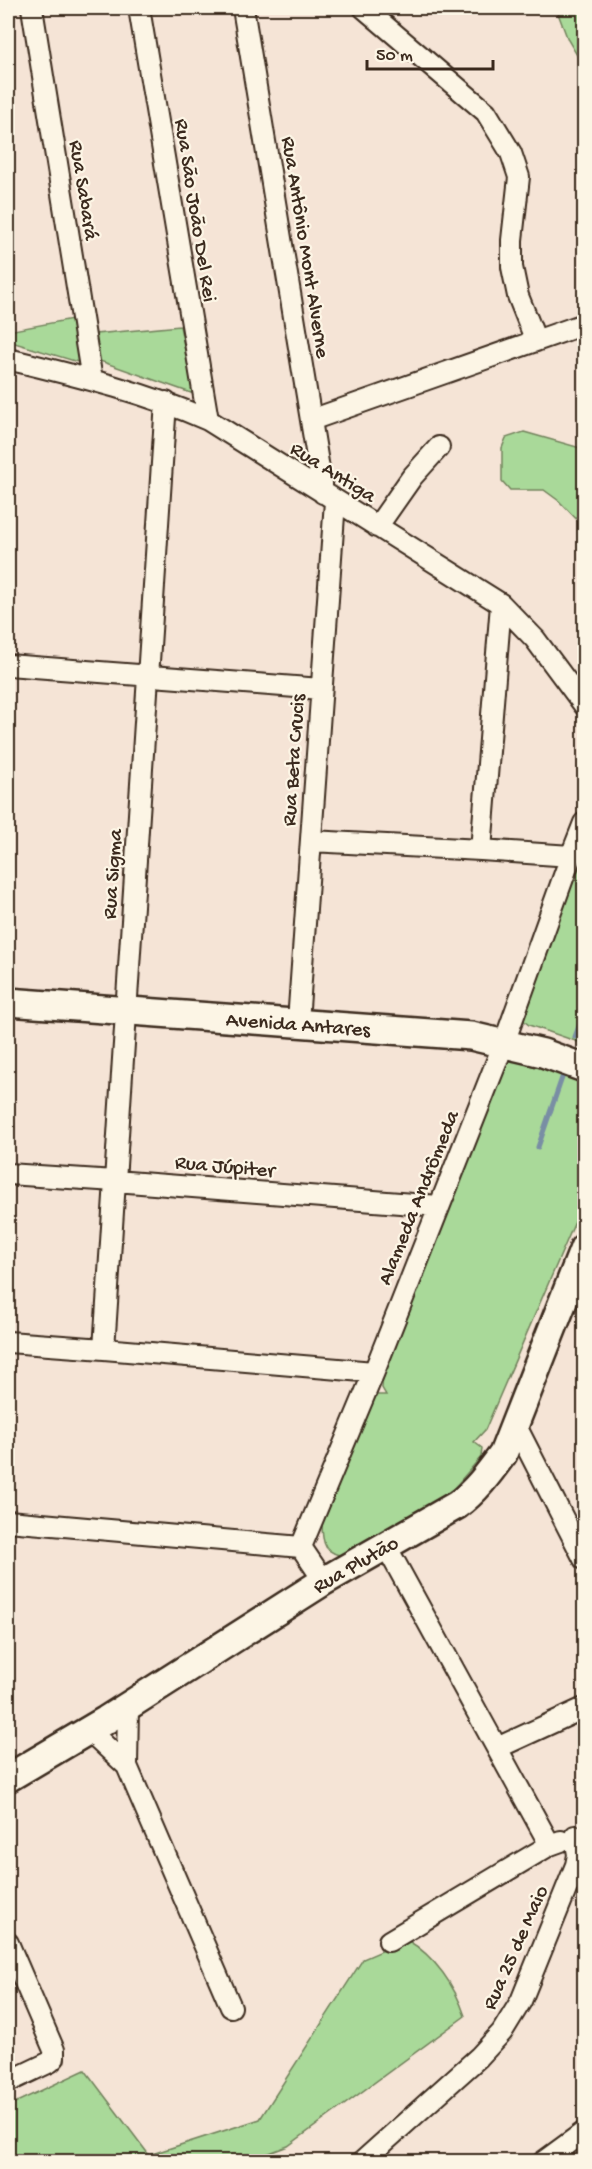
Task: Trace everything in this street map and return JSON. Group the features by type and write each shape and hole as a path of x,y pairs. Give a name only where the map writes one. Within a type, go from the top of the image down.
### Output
{"street":[{"name":"Rua Sabará","path":"32,8 92,380"},
{"name":"Rua São João Del Rei","path":"139,8 208,420"},
{"name":"Rua Antônio Mont Alverne","path":"243,8 311,420 329,497"},
{"path":"364,8 486,112 511,153 519,177 512,240 512,267 518,296 536,341"},
{"path":"311,420 585,324"},
{"name":"Rua Antiga","path":"8,359 166,402 208,420 501,604 535,639 585,705"},
{"name":"Rua Sigma","path":"104,1349 166,402"},
{"path":"377,527 412,477 439,447"},
{"name":"Rua Beta Crucis","path":"299,1015 321,689 329,497"},
{"path":"482,850 501,604"},
{"path":"8,665 321,689"},
{"name":"Alameda Andrômeda","path":"301,1547 374,1372 507,1036 585,823"},
{"path":"311,842 571,856"},
{"name":"Avenida Antares","path":"8,986 127,1003"},
{"name":"Avenida Antares","path":"8,1002 127,1003 299,1015 474,1021 543,1053 585,1068"},
{"name":"Avenida Antares","path":"507,1036 543,1036 585,1051"},
{"name":"Rua Júpiter","path":"8,1174 439,1206"},
{"name":"Rua Plutão","path":"8,1778 128,1706 324,1581 457,1506 468,1497 503,1454 585,1248"},
{"path":"8,1342 374,1372"},
{"path":"516,1426 585,1559"},
{"path":"8,1521 301,1547 324,1581"},
{"path":"386,1546 550,1845"},
{"path":"127,1766 128,1706"},
{"path":"497,1748 585,1708"},
{"path":"87,1731 127,1766 231,2007"},
{"path":"389,1941 550,1845 580,1834"},
{"name":"Rua 25 de Maio","path":"362,2162 479,2057 502,2032 521,2001 576,1865 580,1834"},
{"path":"8,1943 14,1974 54,2050 54,2058 50,2062 8,2082"},
{"path":"543,2162 585,2132"}],"green space":[{"path":"556,8 584,8 584,67 568,40"},
{"path":"72,319 81,363 8,341 8,331"},
{"path":"180,326 194,394 100,361 95,334"},
{"path":"524,432 584,449 584,527 559,501 544,490 510,490 502,481 502,448 506,438"},
{"path":"584,843 584,1044 529,1025 524,1021 521,1011"},
{"path":"516,1056 584,1080 584,1201 485,1430 474,1442 482,1448 481,1457 442,1502 349,1557 334,1554 329,1551 324,1542 322,1522 371,1401 377,1395 386,1395 382,1388 383,1374 506,1062"},
{"path":"407,1940 426,1954 443,1973 456,1994 465,2016 288,2146 248,2161 8,2161 8,2106 85,2070 149,2155 260,2119 363,1959"}],"waterway":[{"path":"575,1037 584,1013"},
{"path":"538,1147 563,1075"}]}
